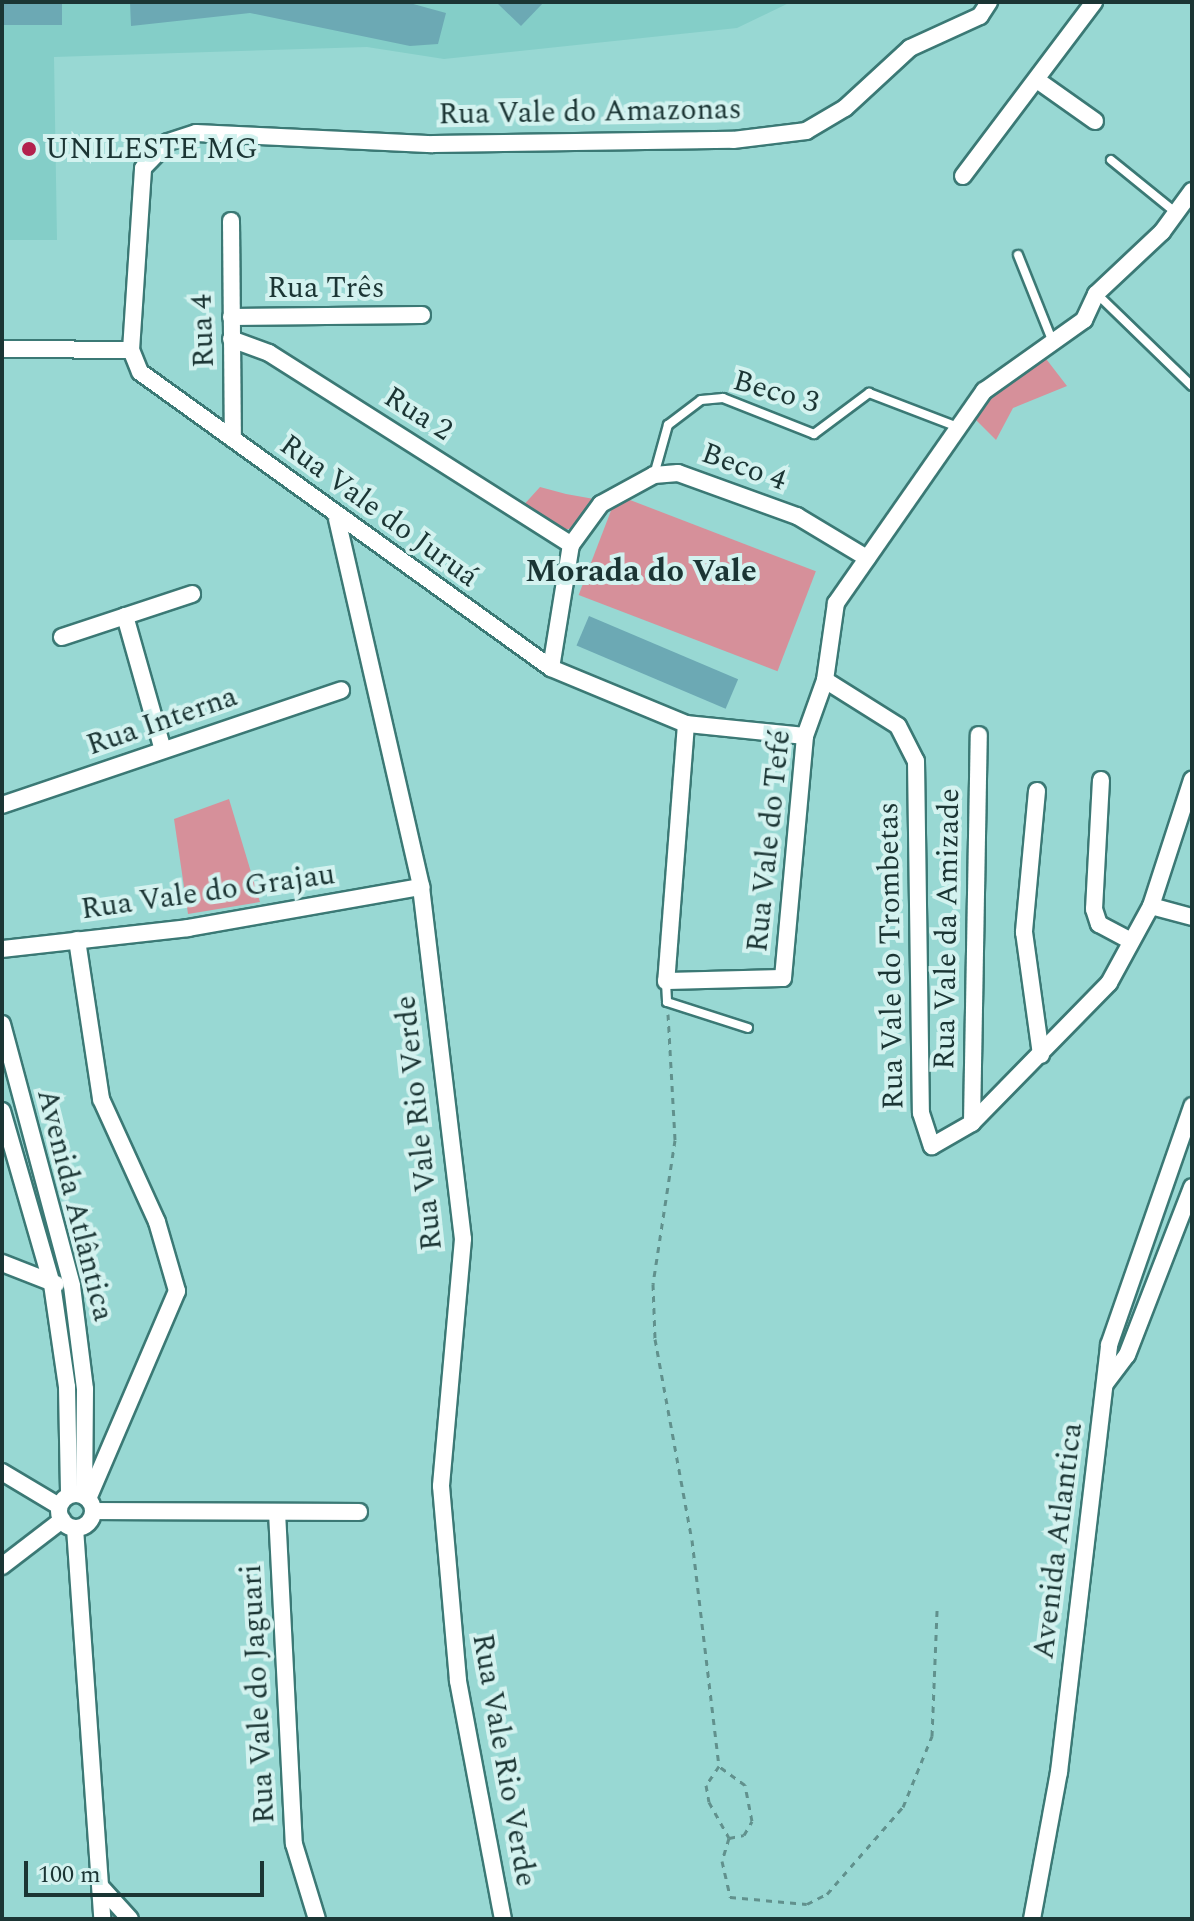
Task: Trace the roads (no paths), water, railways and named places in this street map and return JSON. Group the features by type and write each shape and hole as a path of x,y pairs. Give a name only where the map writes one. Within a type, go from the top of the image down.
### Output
{"street":[{"name":"Rua Vale do Amazonas","path":"131,350 143,168 152,153 196,133 433,144 733,140 806,131 845,108 910,48 980,16 989,2"},
{"path":"963,176 1094,2"},
{"path":"1037,80 1095,121"},
{"name":"Rua Vale do Tefé","path":"666,981 783,978 805,736 825,680 836,603 984,391 1084,320 1096,294 1192,191"},
{"name":"Rua 4","path":"231,221 233,439"},
{"name":"Rua Três","path":"231,317 422,315"},
{"name":"Rua 2","path":"231,339 269,353 571,545"},
{"path":"2,349 131,350"},
{"name":"Rua Vale do Juruá","path":"131,350 140,372 337,519 551,668 686,724 805,736"},
{"name":"Beco 4","path":"571,545 601,504 654,475 678,473 784,511 867,558"},
{"name":"Rua Vale Rio Verde","path":"337,519 421,887 463,1239 441,1486 458,1681 503,1919"},
{"path":"551,668 571,545"},
{"path":"62,637 192,594"},
{"path":"125,616 163,750"},
{"name":"Rua Vale do Trombetas","path":"825,680 898,726 916,761 923,1129 932,1146 972,1123 1109,983 1151,906 1192,780"},
{"name":"Rua Interna","path":"2,805 341,690"},
{"path":"666,981 686,724"},
{"name":"Rua Vale da Amizade","path":"972,1123 979,735"},
{"path":"1101,780 1094,909 1099,924 1131,941"},
{"path":"1037,791 1024,932 1041,1055"},
{"name":"Rua Vale do Grajau","path":"2,949 421,887"},
{"path":"1151,906 1192,917"},
{"path":"2,1566 76,1508 177,1291 157,1222 101,1099 77,940"},
{"name":"Avenida Atlântica","path":"2,1024 72,1286 85,1389 76,1508"},
{"path":"1104,1385 1109,1345 1192,1106"},
{"name":"Avenida Atlântica","path":"2,1111 52,1284 67,1387 102,1919"},
{"name":"Avenida Atlantica","path":"1032,1919 1059,1772 1104,1385 1127,1355 1192,1187"},
{"path":"2,1263 52,1284 72,1286"},
{"path":"2,1472 76,1508 359,1512"},
{"name":"Rua Vale do Jaguari","path":"277,1512 294,1844 317,1919"},
{"path":"101,1887 130,1919"}],"lane":[{"path":"1111,160 1175,212"},
{"path":"1018,255 1052,340"},
{"path":"1096,294 1192,386"},
{"name":"Beco 3","path":"654,475 668,425 701,400 723,398 814,434 869,393 958,427"},
{"path":"666,981 667,1002 748,1028"}],"place":[{"name":"UNILESTE MG","path":"29,149"}],"district":[{"name":"Morada do Vale","path":"641,572"}]}
